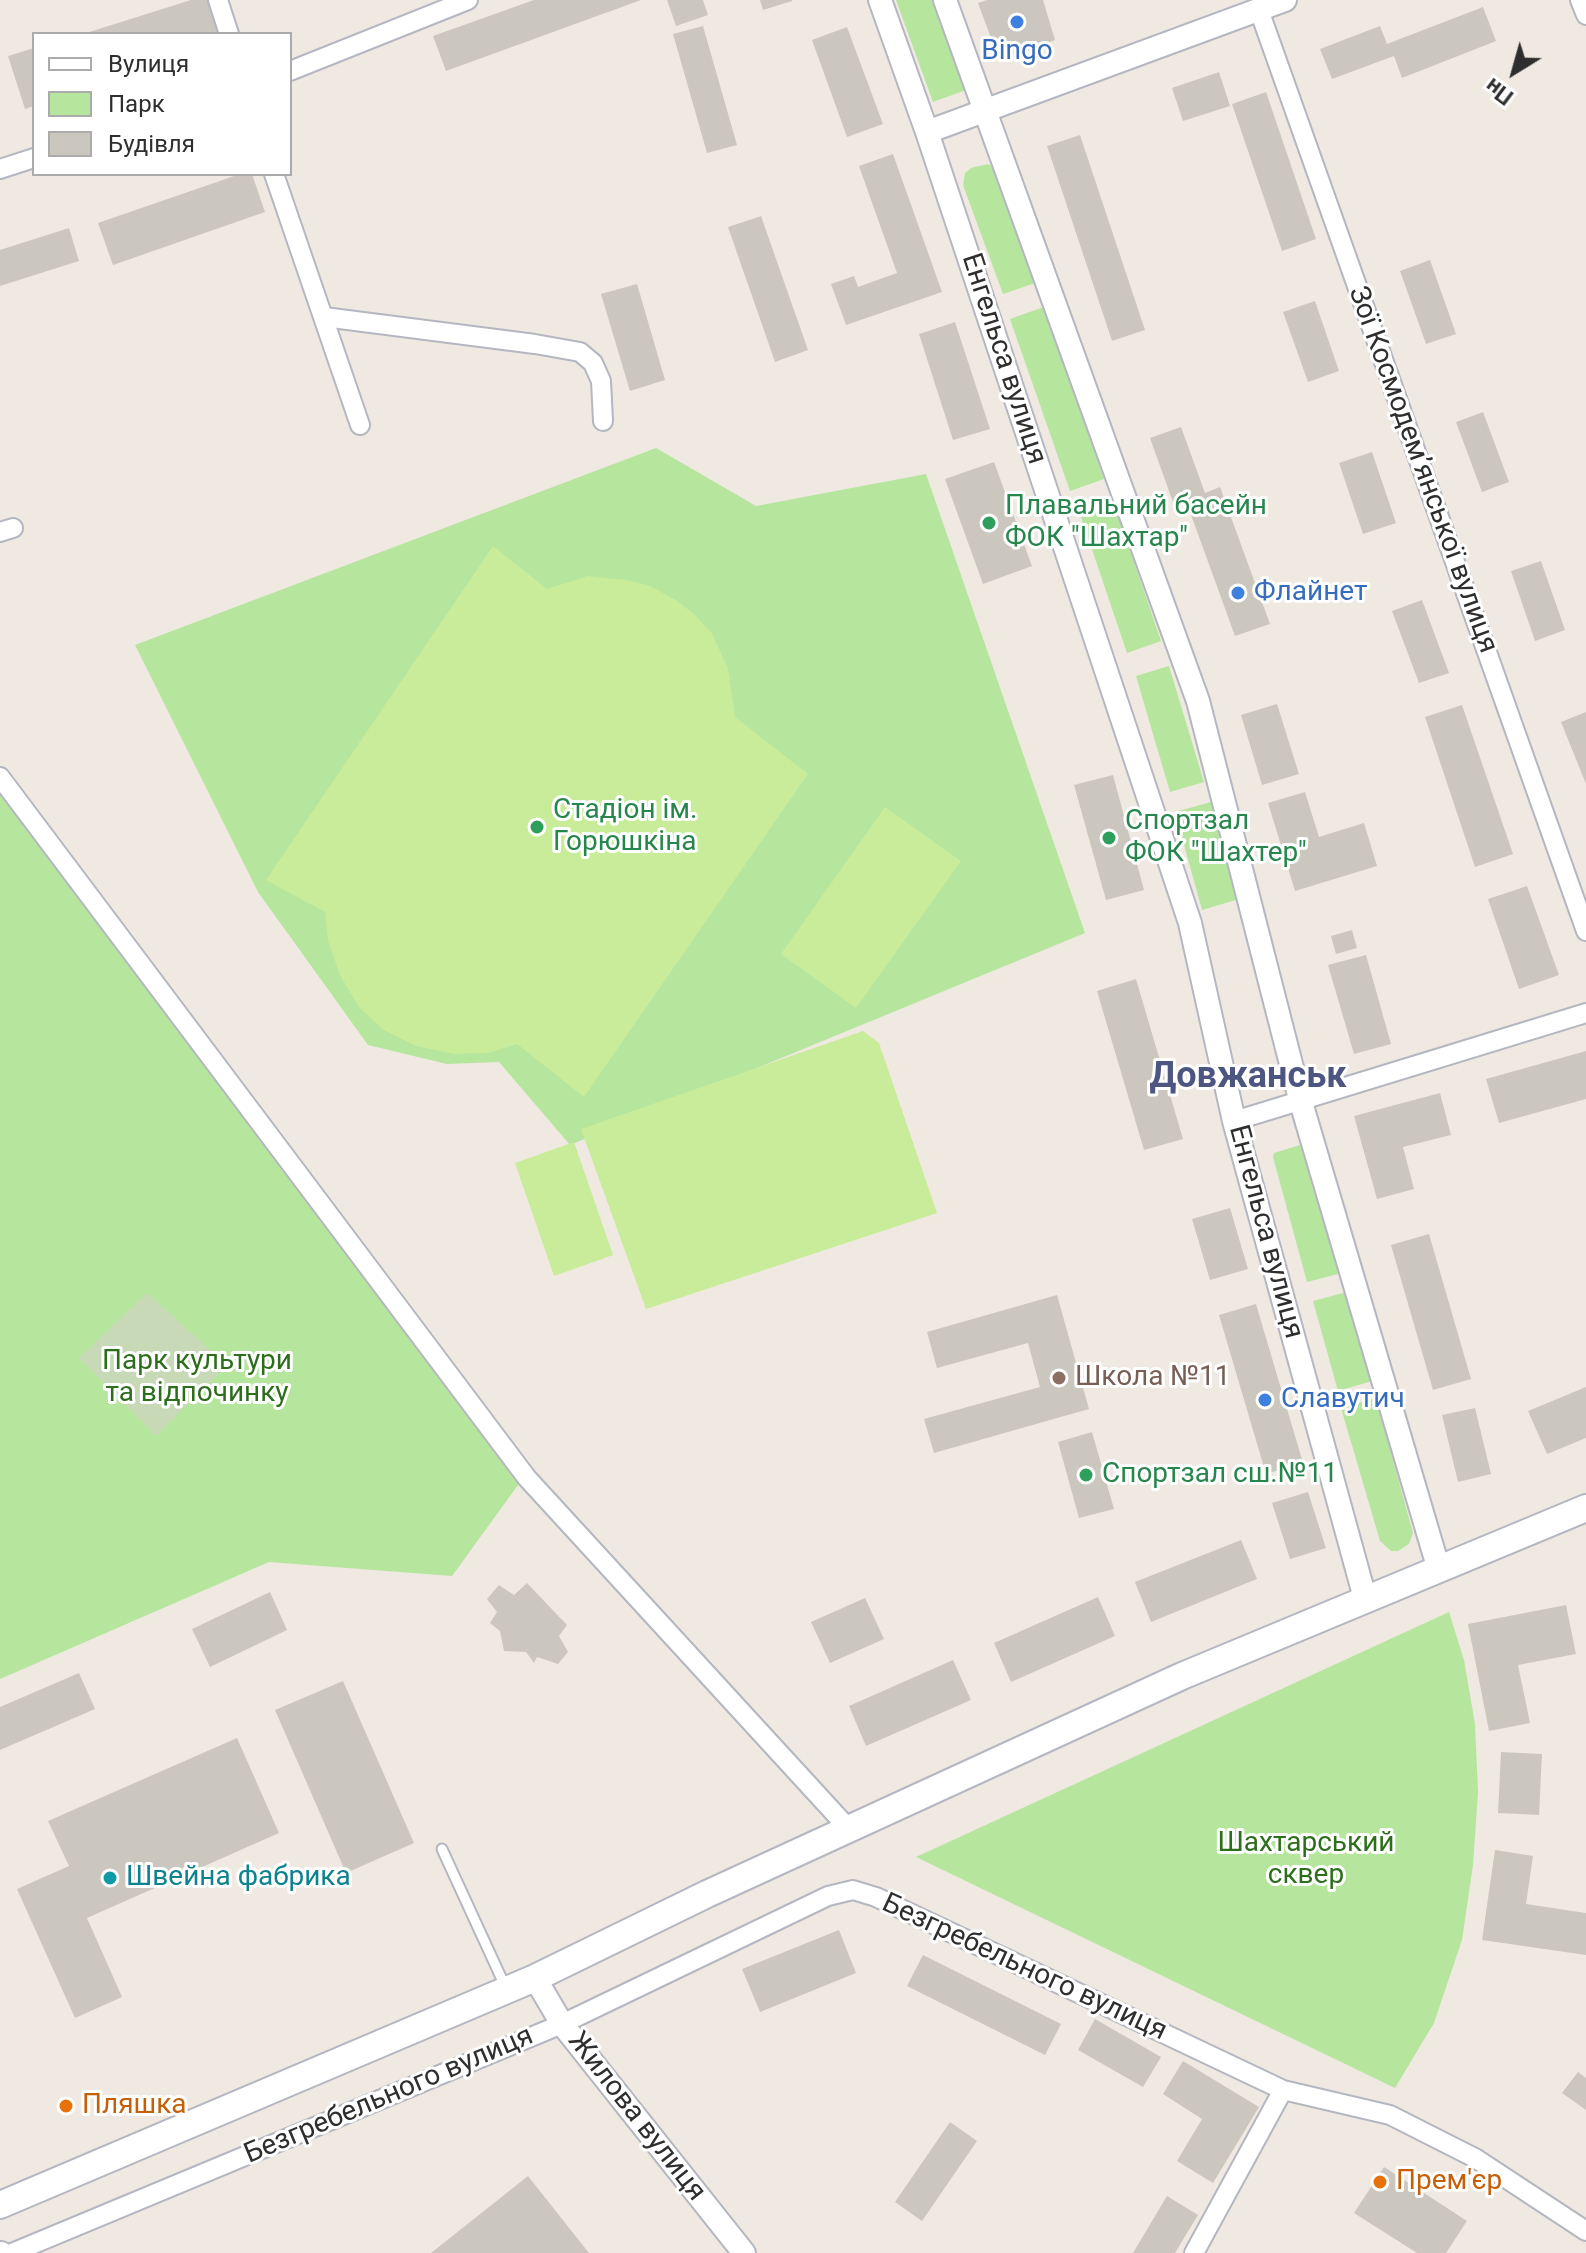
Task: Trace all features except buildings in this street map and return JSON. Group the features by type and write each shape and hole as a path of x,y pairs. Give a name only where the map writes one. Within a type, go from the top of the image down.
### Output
{"main road":[{"path":"0,2205 535,1978 707,1894 1182,1676 1586,1508"}],"street":[{"path":"218,0 228,32"},
{"path":"292,70 468,0"},
{"name":"Енгельса вулиця","path":"880,0 927,132 1190,923 1234,1121 1365,1598"},
{"path":"945,0 1198,701 1300,1099 1439,1570"},
{"path":"927,132 1285,0"},
{"path":"1580,0 1586,15"},
{"name":"Зої Космодем’янської вулиця","path":"1259,10 1586,931"},
{"path":"0,169 32,159"},
{"path":"275,176 360,425"},
{"path":"324,317 580,352 593,363 601,381 603,421"},
{"path":"0,777 527,1478 849,1829"},
{"path":"1234,1121 1586,1013"},
{"name":"Безгребельного вулиця","path":"12,2253 562,2024 828,1896 853,1890 876,1897 1283,2090 1390,2115 1475,2158 1586,2231"},
{"name":"Жилова вулиця","path":"535,1978 562,2024 744,2253"},
{"path":"1194,2253 1283,2090"}],"lane":[{"path":"442,1849 507,1989"}],"green space":[{"path":"896,0 934,0 966,90 933,102"},
{"path":"988,164 998,175 1035,283 1003,294 963,185 965,173 971,168"},
{"path":"1044,307 1104,479 1070,491 1010,319"},
{"path":"656,448 756,506 926,474 1085,933 570,1145 499,1062 447,1064 368,1045 258,892 135,645"},
{"path":"1114,503 1161,641 1127,653 1080,514"},
{"name":"Стадіон ім. Горюшкіна","path":"493,546 547,589 588,576 650,586 676,600 711,632 728,668 735,717 808,774 584,1097 517,1044 488,1053 454,1054 416,1046 382,1029 358,1006 340,975 328,940 325,912 266,880"},
{"path":"1169,666 1204,782 1170,792 1136,676"},
{"name":"Парк культури та відпочинку","path":"0,791 521,1481 452,1576 269,1562 0,1679"},
{"path":"1211,802 1239,899 1202,910 1175,812"},
{"path":"885,807 961,861 856,1008 781,954"},
{"path":"863,1031 879,1043 937,1213 646,1309 581,1129"},
{"path":"574,1142 613,1255 554,1276 515,1163"},
{"path":"1300,1145 1304,1148 1342,1273 1307,1282 1273,1157 1274,1153"},
{"path":"1347,1292 1372,1381 1338,1391 1313,1301"},
{"path":"147,1293 227,1365 156,1436 79,1358"},
{"path":"1376,1398 1413,1533 1409,1544 1398,1551 1391,1551 1380,1541 1341,1408"},
{"name":"Шахтарський сквер","path":"1449,1612 1464,1660 1475,1724 1478,1792 1473,1865 1462,1940 1434,2023 1395,2088 916,1857"}],"place":[{"name":"Bingo","path":"1017,22"},
{"name":"Плавальний басейн ФОК \"Шахтар\"","path":"989,523"},
{"name":"Флайнет","path":"1238,593"},
{"name":"Стадіон ім. Горюшкіна","path":"537,827"},
{"name":"Спортзал ФОК \"Шахтер\"","path":"1109,838"},
{"name":"Школа №11","path":"1059,1378"},
{"name":"Славутич","path":"1265,1400"},
{"name":"Спортзал сш.№11","path":"1086,1475"},
{"name":"Швейна фабрика","path":"110,1878"},
{"name":"Пляшка","path":"66,2106"},
{"name":"Прем'єр","path":"1380,2182"}],"district":[{"name":"Довжанськ","path":"1248,1078"}]}
